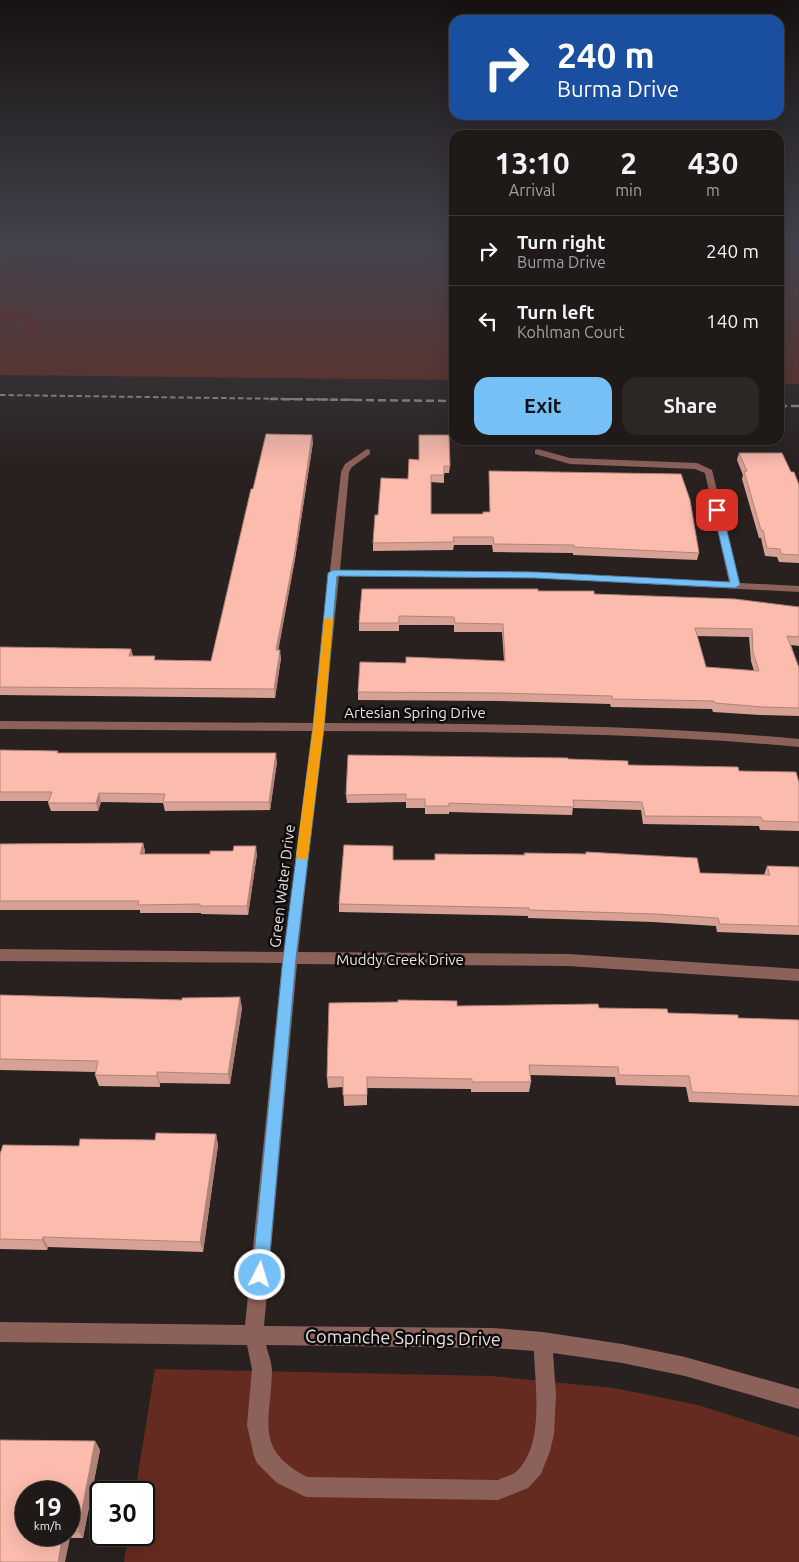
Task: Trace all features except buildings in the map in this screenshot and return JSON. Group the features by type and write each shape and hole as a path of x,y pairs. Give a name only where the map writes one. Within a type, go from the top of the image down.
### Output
{"street":[{"name":"Green Water Drive","path":"367,452 348,466 345,472 318,727 290,958 254,1335 262,1369 257,1425 264,1456 284,1476 306,1487 498,1490 522,1480 537,1461 545,1428 543,1342"},
{"path":"538,452 550,457 570,461 697,466 705,469 709,472 735,585"},
{"path":"333,573 535,575 799,589"},
{"name":"Artesian Spring Drive","path":"0,725 564,730 799,742"},
{"name":"Muddy Creek Drive","path":"0,955 568,960 799,975"},
{"name":"Comanche Springs Drive","path":"0,1332 483,1338 543,1342 603,1349 661,1360 799,1399"}],"shaded area":[{"path":"0,323 449,323 449,380 0,375"},
{"path":"23,323 37,323 42,334 29,332"},
{"path":"784,323 799,323 799,384 784,384"},
{"path":"155,1369 491,1376 614,1388 698,1405 799,1437 799,1562 124,1562 126,1546 155,1546 155,1481 137,1481"}],"railway":[{"path":"0,395 365,400"},
{"path":"270,399 449,401"},
{"path":"784,406 799,406"}],"slow traffic":[{"path":"302,856 329,620"}],"route":[{"path":"260,1275 290,958 318,727 333,573 535,575 735,585 717,510"}]}
